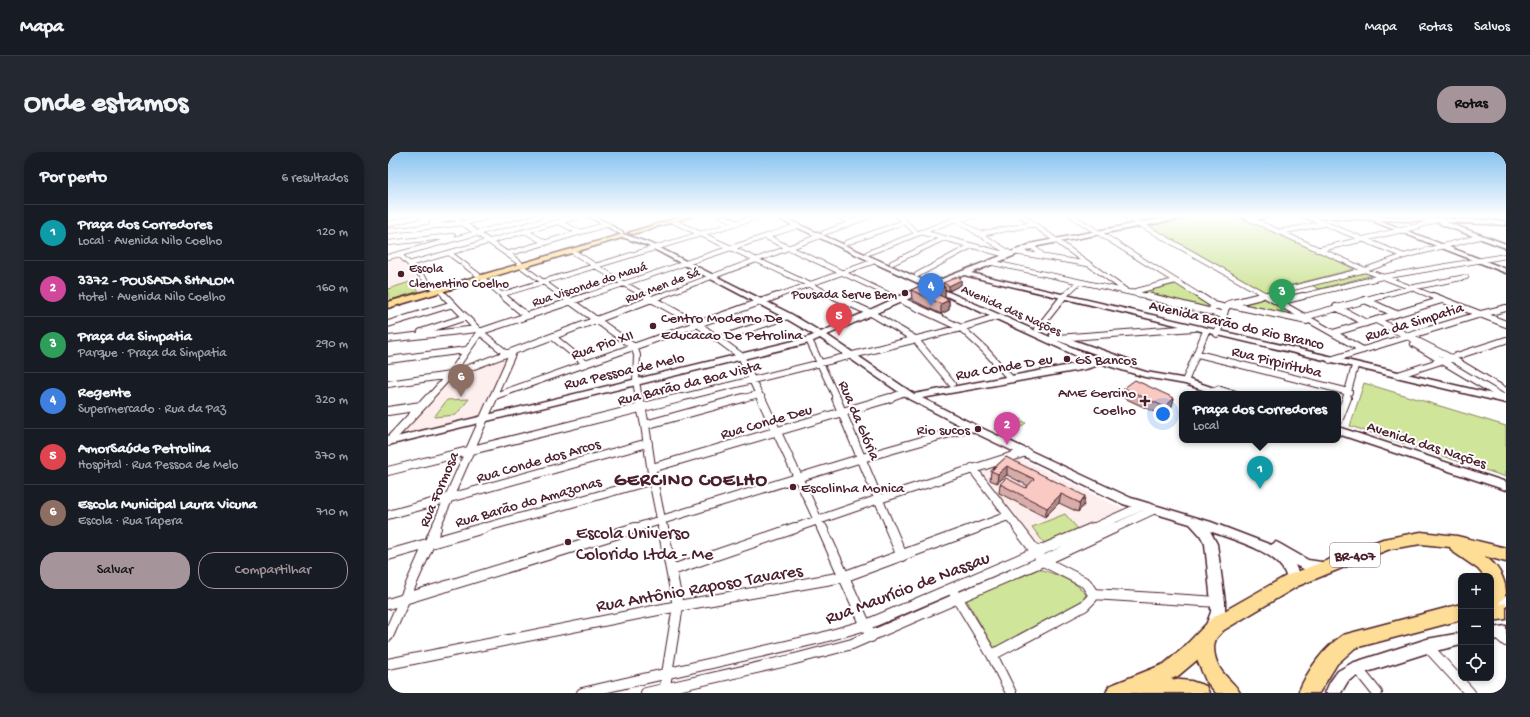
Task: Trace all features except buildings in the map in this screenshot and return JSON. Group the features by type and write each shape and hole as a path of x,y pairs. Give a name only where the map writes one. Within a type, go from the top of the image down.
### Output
{"highway":[{"name":"BR-407","path":"1116,693 1171,670 1189,656 1213,630 1292,581 1389,543 1421,538 1437,539 1506,554"},
{"path":"1437,539 1473,555 1493,573"},
{"path":"1494,575 1498,581 1498,592 1494,597"},
{"path":"1494,613 1506,611"},
{"path":"1309,693 1320,669 1337,650 1350,640 1458,613"},
{"path":"1309,693 1337,658 1348,649 1458,621"},
{"path":"1213,630 1205,644 1206,658 1217,679 1230,693"},
{"path":"1119,693 1164,688 1183,689 1199,693"}],"main road":[{"path":"388,302 598,241"},
{"path":"521,264 572,251 601,241"},
{"path":"641,241 788,316 821,335 908,394 971,427 1127,501 1190,520 1266,548 1281,557 1288,565 1293,576 1292,581"},
{"name":"Avenida das Nações","path":"836,241 875,261 917,275 937,284 996,317 1082,355 1101,362 1145,374 1187,382 1215,391"},
{"name":"Avenida das Nações","path":"841,241 892,263 900,270 928,286 1058,338 1131,364 1224,391"},
{"path":"937,284 1031,246 1051,241"},
{"path":"1430,241 1506,271"},
{"path":"1492,241 1506,246"},
{"name":"Avenida Barão do Rio Branco","path":"963,273 1217,334 1506,400"},
{"name":"Rua Pessoa de Melo","path":"388,442 486,417 809,340 872,313 928,286"},
{"path":"388,305 436,289"},
{"name":"Rua Conde D eu","path":"908,394 952,384 1010,377 1076,363 1082,359 1082,355"},
{"name":"Rua Conde D eu","path":"908,394 1086,366 1101,362"},
{"name":"Avenida das Nações","path":"1341,428 1506,481"},
{"name":"Avenida das Nações","path":"1341,431 1506,486"},
{"path":"1127,501 1206,519 1267,542 1302,564 1317,567 1327,566"},
{"path":"1190,520 1204,532 1211,544 1218,602 1216,621 1213,630"},
{"path":"1333,693 1335,687 1343,676 1357,668 1427,646 1458,640"}],"street":[{"path":"388,243 403,241"},
{"path":"388,256 445,241"},
{"path":"409,264 488,241"},
{"path":"489,241 634,347 638,361 636,381 640,408 645,425 653,480 678,606 664,691"},
{"path":"507,254 551,241"},
{"path":"503,294 674,241"},
{"path":"718,241 872,313 915,339 952,384"},
{"name":"Rua Visconde do Mauá","path":"407,337 478,331 753,241"},
{"path":"775,241 961,328 1010,377"},
{"name":"Rua Men de Sá","path":"450,375 805,241"},
{"path":"846,243 851,241"},
{"path":"868,253 897,241"},
{"path":"892,263 937,241"},
{"path":"955,241 1011,254 1046,257 1090,264"},
{"path":"991,241 1011,254"},
{"path":"1058,241 1129,292 1176,281"},
{"path":"1113,241 1214,305 1228,306 1315,323"},
{"path":"1172,241 1363,350"},
{"path":"1299,241 1382,277 1506,324"},
{"path":"1317,250 1352,241"},
{"path":"1367,241 1404,256"},
{"path":"1217,334 1228,306 1303,285 1365,270 1404,256 1462,241"},
{"path":"917,275 971,246"},
{"path":"1031,246 1046,257"},
{"path":"572,251 624,284 698,325 741,356 753,379 871,637"},
{"path":"449,253 503,294 527,316"},
{"path":"399,254 453,304 478,331 510,353"},
{"path":"1278,302 1382,277 1506,256"},
{"name":"Rua Pio XII","path":"495,396 845,273 875,261"},
{"path":"989,262 1129,292 1224,315"},
{"path":"1304,317 1336,307 1410,288 1466,277"},
{"path":"1038,329 1063,297 1078,282"},
{"path":"1303,285 1317,292"},
{"path":"1292,288 1304,295"},
{"path":"1365,300 1396,314"},
{"path":"1333,333 1442,300"},
{"path":"388,324 453,304"},
{"path":"1211,311 1214,305"},
{"path":"1336,307 1366,323"},
{"name":"Rua da Simpatia","path":"1330,360 1481,314 1506,308"},
{"path":"719,339 788,316"},
{"path":"388,339 407,337 466,317"},
{"name":"Rua Barão da Boa Vista","path":"388,471 961,328 996,317"},
{"path":"1160,320 1162,331"},
{"path":"1376,320 1398,331 1506,400"},
{"path":"1045,339 1194,328"},
{"path":"388,442 450,375 478,331"},
{"path":"1186,379 1198,354 1206,331"},
{"path":"553,337 586,364"},
{"path":"1407,337 1451,358 1506,392"},
{"name":"Rua da Glória","path":"809,340 843,413 902,556"},
{"path":"1398,375 1506,340"},
{"path":"388,360 466,350"},
{"name":"Rua Formosa","path":"388,636 486,417 510,353"},
{"name":"Rua Pirpirituba","path":"1198,354 1349,392"},
{"path":"1341,413 1349,392 1355,366"},
{"path":"388,384 450,375"},
{"path":"1498,394 1506,392"},
{"path":"645,425 759,394"},
{"name":"Rua Conde Deu","path":"652,468 908,394"},
{"path":"388,411 421,406"},
{"path":"388,604 862,458 971,427"},
{"name":"Rua Conde dos Arcos","path":"388,514 448,499 648,443"},
{"path":"672,570 972,468 1026,452"},
{"path":"972,468 1040,557 1086,583 1093,594"},
{"name":"Rua Barão do Amazonas","path":"388,555 653,480"},
{"name":"Rua Maurício de Nassau","path":"646,693 664,691 828,651 871,637 958,598 1040,557 1148,508"},
{"name":"Rua Antônio Raposo Tavares","path":"388,664 678,606 843,577 1008,516"},
{"name":"Rua Maurício de Nassau","path":"582,693 820,638 866,625 952,589 1040,557"},
{"path":"952,589 992,655 1011,693"},
{"path":"1093,594 1218,602"},
{"path":"992,655 1084,606 1092,598 1093,594"},
{"path":"1494,604 1506,601"},
{"path":"1427,646 1470,693"},
{"path":"1357,668 1377,693"}],"shaded area":[{"name":"Escola Clementino Coelho","path":"397,257 427,289 388,301 388,259"},
{"path":"503,358 506,359 479,417 397,436 452,377"},
{"path":"1021,459 1125,510 1039,547 980,471"}],"green space":[{"path":"1174,241 1296,241 1355,269 1264,292"},
{"path":"1364,272 1373,275 1319,289 1311,285"},
{"path":"410,282 419,291 391,300 388,296 388,289"},
{"path":"1176,284 1207,303 1208,306 1203,308 1139,293"},
{"path":"1267,298 1303,318 1241,305"},
{"path":"1364,383 1506,426 1506,477 1350,426"},
{"path":"469,399 456,415 434,417 447,400"},
{"path":"1011,414 1026,423 1015,432 1009,434 995,429 1000,427"},
{"path":"1065,514 1078,529 1044,543 1032,527"},
{"path":"1037,568 1071,581 1086,595 1083,600 994,648 966,599"}],"place":[{"name":"Escola Clementino Coelho","path":"401,274"},
{"name":"Pousada Serve Bem","path":"905,293"},
{"name":"Regente","path":"931,306"},
{"name":"Praça da Simpatia","path":"1282,312"},
{"name":"Centro Moderno De Educacao De Petrolina","path":"653,326"},
{"name":"AmorSaúde Petrolina","path":"839,336"},
{"name":"GS Bancos","path":"1067,359"},
{"name":"Escola Municipal Laura Vicuna","path":"461,397"},
{"name":"AME Gercino Coelho","path":"1145,401"},
{"name":"Rio sucos","path":"978,429"},
{"name":"3372 - POUSADA SHALOM","path":"1007,445"},
{"name":"Escolinha Monica","path":"793,487"},
{"name":"Praça dos Corredores","path":"1260,489"},
{"name":"Escola Universo Colorido Ltda - Me","path":"568,542"}],"district":[{"name":"GERCINO COELHO","path":"691,478"}]}
